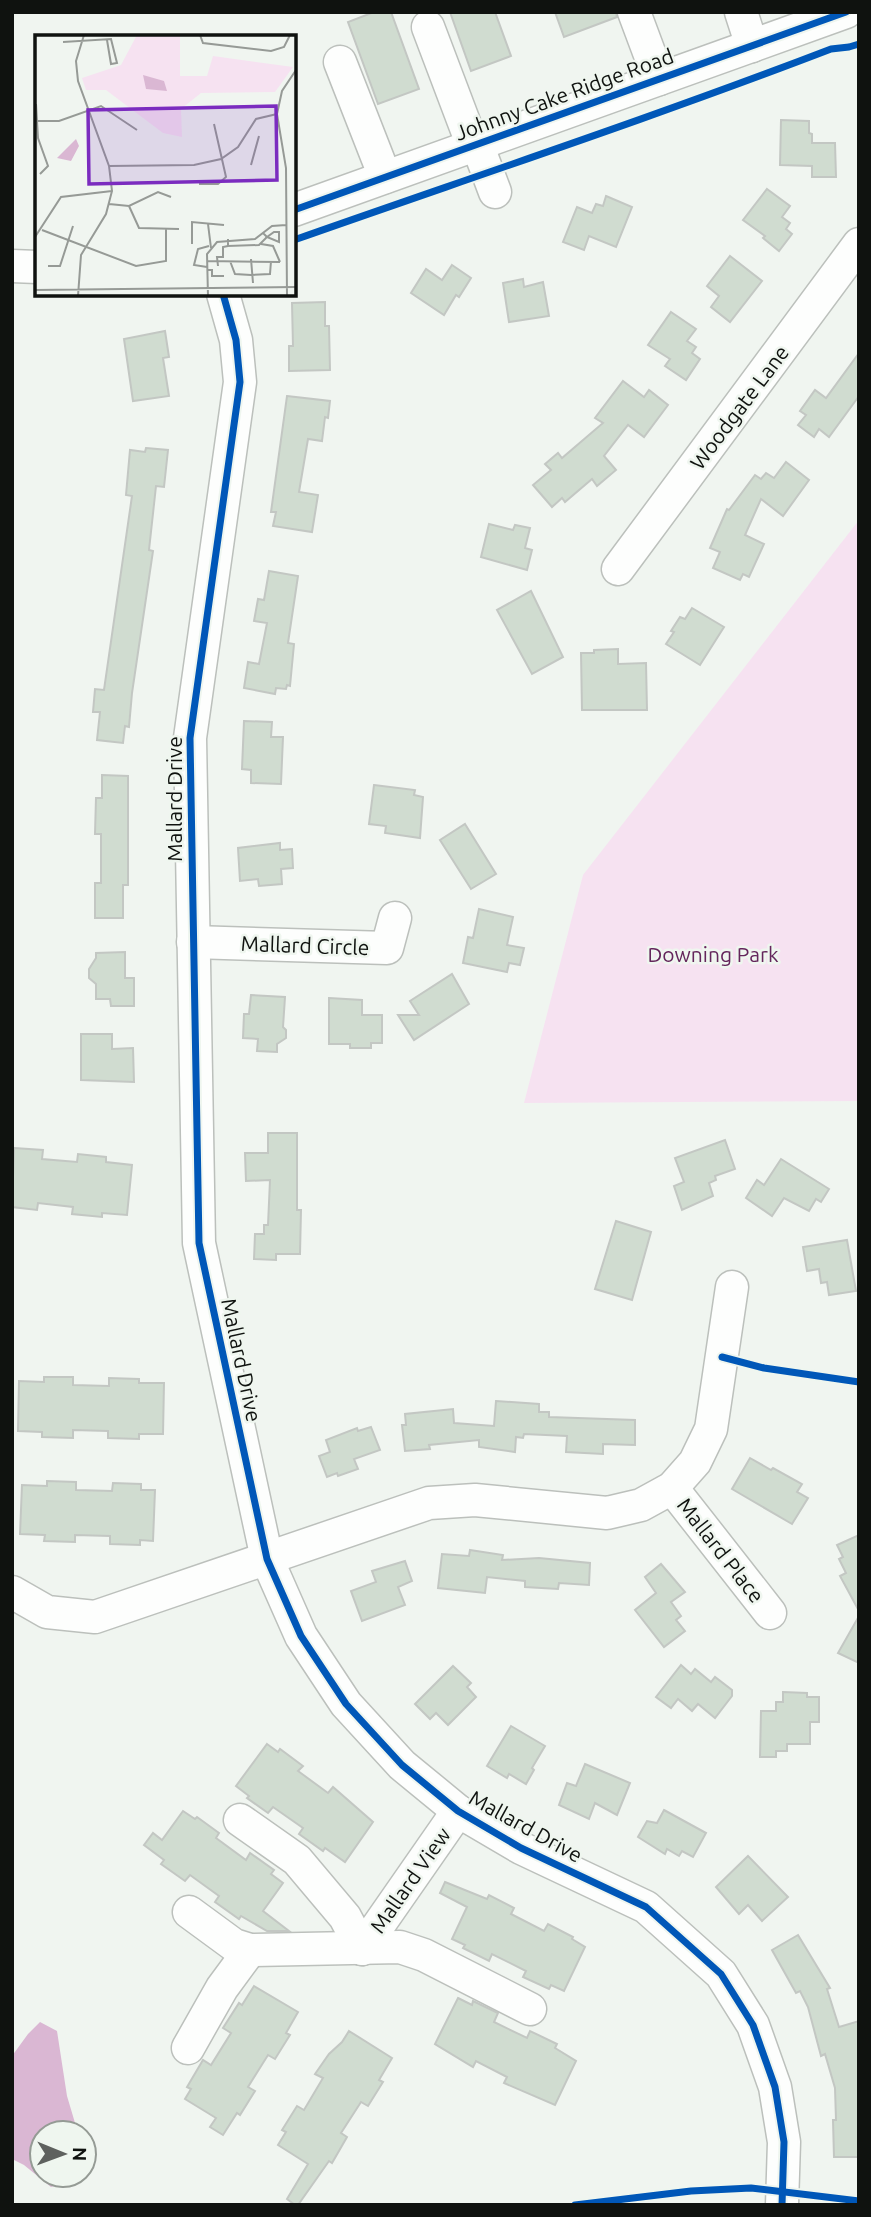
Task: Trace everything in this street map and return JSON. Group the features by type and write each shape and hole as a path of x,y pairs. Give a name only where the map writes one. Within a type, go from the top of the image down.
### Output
{"street":[{"path":"634,12 659,79"},
{"path":"741,12 752,46"},
{"name":"Johnny Cake Ridge Road","path":"296,208 846,12"},
{"path":"428,27 495,192"},
{"path":"340,62 385,177"},
{"name":"Woodgate Lane","path":"618,569 859,244"},
{"path":"12,266 35,267"},
{"name":"Mallard Drive","path":"224,296 236,340 240,382 190,738 199,1243 267,1559 301,1636 346,1704 402,1765 458,1811 521,1848 646,1906 721,1974 753,2025 775,2087 784,2143 782,2205"},
{"name":"Mallard Circle","path":"193,942 387,948 395,918"},
{"path":"12,1592 47,1612 95,1617 429,1503 475,1500 607,1513 641,1505 672,1488 695,1462 711,1429 732,1287"},
{"name":"Mallard Place","path":"672,1488 770,1613"},
{"name":"Mallard View","path":"362,1949 458,1811"},
{"path":"240,1820 297,1860 345,1917 362,1949"},
{"path":"190,1912 234,1945 250,1950 400,1948 424,1955 530,2009"},
{"path":"188,2048 222,1988 250,1950"}],"green space":[{"name":"Downing Park","path":"859,520 859,1101 524,1103 583,875"}],"shaded area":[{"path":"40,2022 57,2031 67,2096 74,2119 28,2119 28,2168 12,2159 12,2056"}],"building":[{"path":"374,12 391,12 419,89 378,104 348,22"},
{"path":"450,12 495,12 511,56 471,71"},
{"path":"555,12 616,12 617,17 564,37"},
{"path":"781,120 809,121 812,143 835,143 836,177 812,177 812,166 780,165"},
{"path":"767,189 790,206 782,217 790,223 786,229 792,234 779,251 763,238 765,236 743,220"},
{"path":"606,196 632,207 616,247 589,236 584,250 563,242 577,207 592,213 596,204 603,206"},
{"path":"730,256 762,281 730,322 711,307 719,296 707,286"},
{"path":"452,265 471,278 444,315 411,293 426,269 442,280"},
{"path":"523,279 524,287 543,282 549,316 509,322 503,283"},
{"path":"325,302 325,326 329,326 330,370 289,371 289,346 293,346 292,303"},
{"path":"671,312 696,329 687,341 696,347 692,353 700,359 686,380 665,366 670,359 648,345"},
{"path":"165,331 169,357 163,358 169,396 133,401 124,339"},
{"path":"859,353 859,396 829,437 819,429 814,437 798,425 806,415 800,411 815,390 826,398"},
{"path":"623,381 644,397 649,390 668,405 644,437 628,425 604,456 616,470 597,486 592,479 565,502 562,498 552,507 533,485 551,470 545,464 558,453 562,458 603,423 595,418"},
{"path":"287,396 330,401 322,441 308,439 299,492 318,495 312,532 273,526 276,512 271,512"},
{"path":"146,448 168,450 164,487 156,486 149,550 153,551 129,727 125,726 123,743 97,740 100,712 93,712 95,689 104,690 132,496 126,495 130,450 145,452"},
{"path":"786,462 809,480 783,516 761,499 745,535 764,544 749,577 743,574 740,580 713,568 720,552 710,548 727,509 729,510 755,475 761,479 766,473 774,478"},
{"path":"489,524 513,530 515,525 530,528 525,548 532,550 527,570 481,557"},
{"path":"269,571 298,576 288,643 294,644 290,686 287,685 286,689 276,688 275,694 244,688 248,662 259,664 267,623 254,621 258,599 264,600"},
{"path":"531,591 563,657 532,674 497,610"},
{"path":"692,608 724,627 700,665 666,644 680,617 685,619"},
{"path":"618,649 618,664 646,663 647,710 582,710 581,653"},
{"path":"244,721 272,722 271,737 283,737 281,784 251,783 251,770 242,769"},
{"path":"102,775 128,776 128,885 123,885 123,918 95,918 95,883 101,883 101,834 95,834 96,798 102,798"},
{"path":"374,785 415,790 414,795 423,797 420,838 385,833 386,826 369,824"},
{"path":"465,824 496,874 471,889 440,840"},
{"path":"280,843 280,850 292,849 293,868 281,869 282,884 259,886 258,879 240,881 238,848"},
{"path":"479,909 513,917 507,945 524,948 520,965 509,963 507,972 463,963 468,937 473,938"},
{"path":"125,952 125,978 134,978 134,1006 111,1006 110,999 96,999 96,984 89,978 89,969 96,953"},
{"path":"452,974 469,1004 414,1040 398,1015 419,1015 410,1001"},
{"path":"251,995 285,997 283,1027 286,1030 286,1038 277,1044 277,1052 257,1051 258,1039 243,1038 244,1014 249,1014"},
{"path":"329,998 362,1000 362,1015 382,1015 382,1043 371,1043 371,1048 329,1044"},
{"path":"81,1034 112,1034 112,1049 133,1048 134,1082 81,1080"},
{"path":"268,1133 297,1133 300,1254 276,1254 276,1260 254,1259 255,1234 264,1234 264,1225 268,1225 270,1180 246,1181 245,1153 268,1153"},
{"path":"725,1140 735,1169 715,1176 716,1180 709,1183 713,1196 682,1210 674,1186 684,1182 675,1158"},
{"path":"14,1148 43,1150 42,1159 77,1162 78,1154 106,1157 106,1162 132,1165 127,1215 102,1213 102,1217 72,1214 73,1207 38,1203 37,1210 12,1207"},
{"path":"781,1159 829,1189 821,1202 816,1199 809,1211 784,1198 772,1216 746,1198 757,1180 764,1185"},
{"path":"616,1221 651,1232 632,1300 595,1289"},
{"path":"847,1240 856,1291 829,1295 827,1282 821,1283 819,1269 807,1271 803,1247"},
{"path":"44,1377 73,1377 73,1385 109,1386 109,1378 139,1379 139,1383 164,1383 163,1434 139,1434 139,1439 108,1438 108,1431 73,1430 73,1438 42,1437 42,1432 18,1431 19,1381 44,1382"},
{"path":"496,1401 539,1404 539,1412 549,1412 549,1417 635,1420 635,1445 603,1444 603,1454 566,1452 567,1436 524,1434 523,1438 516,1437 515,1452 479,1447 479,1440 429,1445 430,1449 405,1451 402,1425 406,1425 405,1414 453,1409 454,1423 494,1426"},
{"path":"371,1427 380,1450 354,1459 358,1469 327,1477 319,1456 330,1452 326,1440 357,1428 358,1431"},
{"path":"750,1458 802,1484 797,1492 808,1498 792,1524 732,1489"},
{"path":"47,1481 76,1482 76,1490 112,1491 113,1483 141,1484 141,1490 155,1490 153,1541 140,1540 140,1545 110,1544 110,1536 75,1535 75,1542 44,1541 45,1535 20,1534 22,1485 47,1486"},
{"path":"859,1535 859,1611 840,1576 846,1573 839,1559 843,1557 837,1545"},
{"path":"470,1550 503,1555 502,1560 539,1558 590,1563 589,1585 559,1583 558,1589 525,1587 525,1581 487,1577 485,1593 438,1588 442,1554 469,1556"},
{"path":"405,1561 412,1581 398,1587 405,1605 362,1621 351,1591 376,1582 372,1571"},
{"path":"661,1564 685,1592 671,1602 681,1616 676,1620 685,1631 664,1647 635,1610 656,1593 645,1577"},
{"path":"859,1616 859,1663 838,1653"},
{"path":"681,1665 691,1674 695,1669 711,1682 715,1677 732,1690 732,1696 715,1718 698,1704 692,1711 678,1699 671,1708 656,1697"},
{"path":"453,1666 471,1683 467,1687 476,1697 448,1725 436,1713 430,1719 415,1704"},
{"path":"783,1692 807,1693 807,1697 819,1697 819,1722 810,1722 810,1744 787,1744 787,1751 776,1751 776,1757 760,1757 761,1711 776,1711 776,1702 783,1702"},
{"path":"511,1726 545,1746 526,1784 509,1774 507,1778 487,1766"},
{"path":"267,1744 278,1752 280,1749 303,1766 298,1771 328,1793 333,1787 373,1822 345,1862 299,1834 303,1828 273,1807 268,1813 236,1786"},
{"path":"585,1764 630,1783 617,1815 595,1803 589,1819 559,1805 567,1783 576,1786"},
{"path":"664,1810 706,1833 693,1857 682,1851 679,1856 667,1849 665,1854 638,1837 647,1821 657,1823"},
{"path":"183,1811 195,1819 197,1817 219,1833 216,1838 246,1860 250,1853 274,1870 271,1874 283,1883 263,1911 289,1931 267,1931 241,1916 239,1919 215,1902 219,1896 190,1875 185,1881 161,1864 164,1860 144,1845 153,1833 162,1840"},
{"path":"748,1856 788,1897 762,1921 748,1905 739,1914 716,1887"},
{"path":"445,1882 487,1899 489,1895 514,1908 511,1914 544,1931 548,1924 573,1937 572,1939 585,1947 564,1991 551,1985 549,1989 523,1977 526,1971 492,1954 489,1961 463,1948 465,1945 452,1939 467,1907 440,1893"},
{"path":"798,1935 830,1988 827,1989 839,2027 859,2021 859,2157 834,2157 835,2088 825,2054 821,2056 808,2007 800,1991 796,1993 772,1950"},
{"path":"254,1986 298,2012 286,2033 290,2035 275,2059 268,2055 248,2087 255,2091 223,2135 210,2127 216,2118 185,2099 191,2089 187,2087 203,2060 211,2065 231,2033 223,2028"},
{"path":"458,1998 472,2005 473,2001 498,2013 494,2022 527,2038 530,2031 557,2044 555,2048 576,2061 555,2105 504,2083 507,2077 476,2061 473,2067 435,2044"},
{"path":"349,2031 392,2058 379,2080 383,2082 368,2106 361,2102 341,2133 347,2137 332,2163 329,2161 298,2205 295,2205 287,2199 308,2164 278,2145 286,2132 282,2130 297,2106 304,2110 323,2078 315,2074"}],"cycle path":[{"path":"296,209 846,12"},
{"path":"296,239 631,123 831,49 859,44"},
{"path":"224,296 236,340 240,382 190,738 199,1243 267,1559 301,1636 346,1704 402,1765 458,1811 521,1848 646,1907 721,1974 753,2025 775,2087 784,2142 782,2205"},
{"path":"722,1357 764,1368 859,1382"},
{"path":"575,2205 691,2191 751,2188 859,2201"}]}
